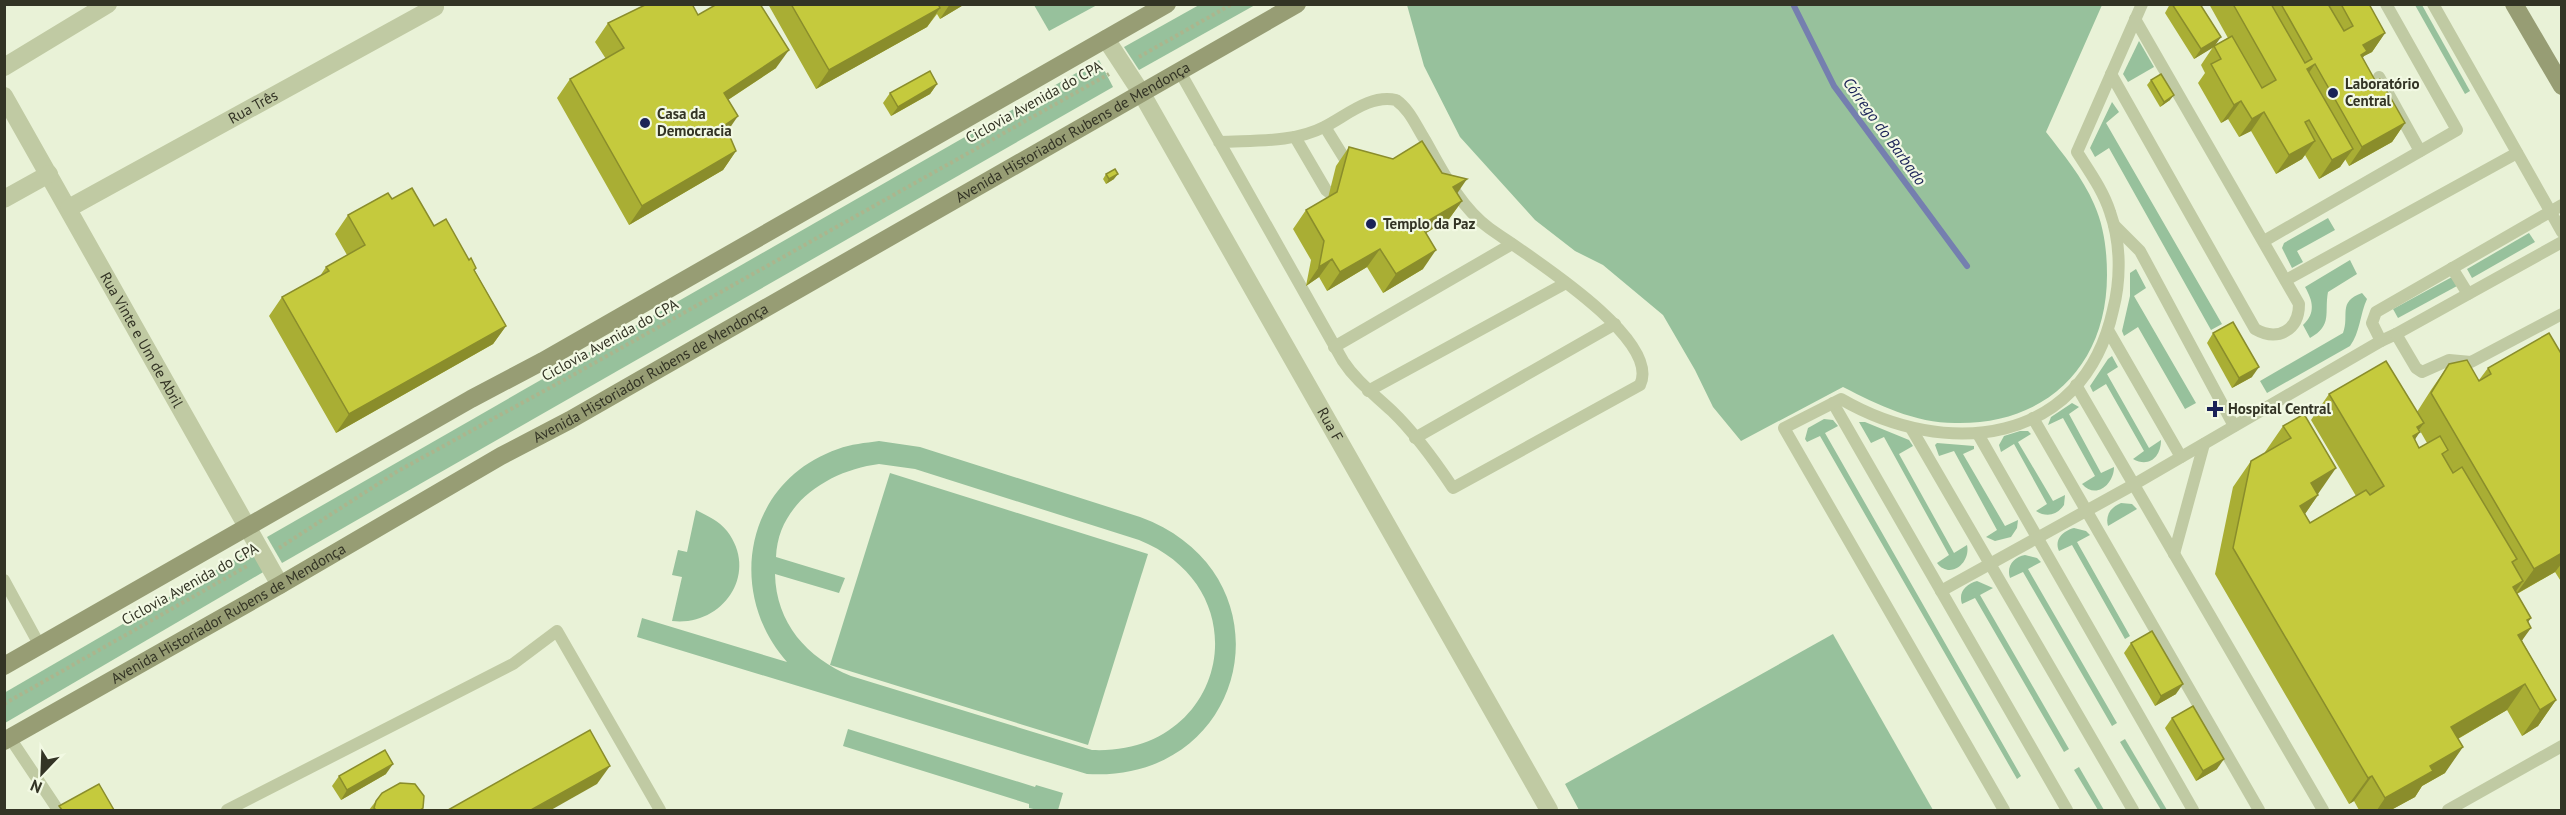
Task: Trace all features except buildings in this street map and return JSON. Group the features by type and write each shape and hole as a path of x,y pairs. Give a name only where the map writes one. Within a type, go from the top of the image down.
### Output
{"main road":[{"path":"4,666 1167,4"},
{"name":"Avenida Historiador Rubens de Mendonça","path":"7,739 1297,4"},
{"path":"2514,4 2562,86"}],"street":[{"path":"4,67 108,4"},
{"name":"Rua Três","path":"69,208 435,8 433,4"},
{"name":"Rua F","path":"1106,39 1142,94 1549,810"},
{"name":"Rua Vinte e Um de Abril","path":"4,96 280,585"},
{"path":"4,199 49,174"}],"lane":[{"path":"2004,810 1784,428 1841,399 1863,411 1911,428 1941,434 1978,434 2008,428 2033,418 2064,398 2076,385 2093,362 2108,330 2115,304 2118,276 2118,251 2114,225 2104,198 2077,152 2142,4"},
{"path":"2264,242 2457,130 2386,4"},
{"path":"2433,4 2562,232"},
{"path":"2111,74 2255,329 2265,335 2277,336 2286,332 2299,316 2299,304 2135,19"},
{"path":"1180,72 1219,142 1334,346 1353,377 1392,412 1453,488 1636,388 1643,376 1640,361 1629,339 1614,324 1566,283 1486,226 1467,205 1448,181 1409,113 1396,100 1378,99 1325,127 1295,137 1219,142"},
{"path":"2379,77 2420,151"},
{"path":"1295,137 1326,190 1331,194 1342,195 1353,184 1354,175 1325,127"},
{"path":"2286,280 2517,153"},
{"path":"2381,341 2372,323 2376,312 2562,206"},
{"path":"2114,225 2140,251 2234,426"},
{"path":"1941,591 2133,485 2381,341 2562,242"},
{"path":"1334,346 1512,244"},
{"path":"2452,268 2468,294"},
{"path":"1368,391 1566,283"},
{"path":"2396,334 2416,368 2422,372 2449,360 2474,361 2562,314"},
{"path":"1415,438 1614,324"},
{"path":"2108,330 2181,457"},
{"path":"2076,385 2323,810"},
{"path":"1833,403 2067,810"},
{"path":"2033,418 2259,810"},
{"path":"1911,428 2133,810"},
{"path":"1978,434 2193,810"},
{"path":"2174,554 2204,444"},
{"path":"4,580 40,646"},
{"path":"227,810 513,664 557,631 660,810"},
{"path":"7,739 58,810"},
{"path":"2448,810 2562,746"}],"path":[{"name":"Ciclovia Avenida do CPA","path":"4,704 291,542 399,471 1232,4"}],"green space":[{"path":"1034,5 1097,5 1049,31"},
{"path":"1199,5 1255,5 1139,70 1124,47"},
{"path":"1407,5 2102,5 2046,132 2084,185 2103,230 2107,275 2104,308 2096,337 2083,362 2065,384 2043,401 2017,414 1988,421 1955,423 1926,420 1897,412 1843,387 1741,441 1713,407 1695,370 1663,315 1603,265 1575,251 1535,220 1460,137 1424,66"},
{"path":"2415,5 2422,5 2470,91 2465,94"},
{"path":"2139,41 2154,67 2128,82 2123,74"},
{"path":"1099,60 1113,87 282,563 267,537"},
{"path":"2112,102 2119,112 2106,123 2222,324 2211,330 2109,148 2095,157 2090,148"},
{"path":"2328,218 2335,230 2297,251 2303,262 2292,268 2282,248 2284,243"},
{"path":"2529,233 2535,242 2472,278 2467,269"},
{"path":"2350,260 2357,274 2328,292 2325,323 2310,338 2303,325 2310,316 2312,307 2305,287"},
{"path":"2136,269 2146,288 2134,296 2196,403 2185,409 2138,327 2124,336 2122,331 2130,296 2130,273"},
{"path":"2452,277 2457,286 2398,318 2393,309"},
{"path":"2362,293 2367,299 2356,335 2350,346 2267,393 2260,381 2343,333 2347,305 2354,297"},
{"path":"2112,356 2118,367 2107,374 2149,448 2161,440 2159,451 2149,461 2133,459 2144,451 2106,384 2093,392 2090,386"},
{"path":"2072,403 2079,407 2069,414 2101,473 2114,467 2108,484 2098,490 2087,489 2082,484 2095,476 2063,418 2048,425 2051,417"},
{"path":"1824,419 1833,420 1838,426 1825,433 2021,776 2017,779 1820,436 1807,442 1805,439 1808,428"},
{"path":"1859,422 1865,422 1909,440 1913,446 1899,454 1954,553 1967,545 1966,558 1958,567 1948,570 1937,563 1949,555 1884,437 1871,443"},
{"path":"2028,431 2031,434 2018,442 2053,501 2065,495 2064,505 2055,513 2048,515 2036,511 2047,504 2014,444 2001,452 1999,445 2004,436"},
{"path":"879,441 920,447 1140,517 1189,545 1220,583 1235,626 1233,671 1217,712 1186,746 1143,768 1087,774 637,637 642,618 787,662 768,634 756,604 751,572 754,541 765,512 782,486 807,464 843,447","holes":["879,464 915,469 1139,540 1178,564 1203,595 1214,630 1213,666 1199,699 1174,727 1138,745 1092,750 851,676 808,649 797,637 781,608 775,574 839,593 845,578 776,557 779,537 786,520 810,492 843,473"]},
{"path":"1937,443 1974,446 1974,449 1963,454 2005,526 2018,520 2017,528 2011,537 1995,541 1986,537 1997,530 1954,451 1939,456 1935,445"},
{"path":"890,473 1148,554 1088,745 830,665"},
{"path":"2121,503 2132,504 2137,509 2108,526 2107,518 2110,512"},
{"path":"696,510 717,522 727,531 736,547 739,564 737,580 731,594 706,616 690,621 672,621 682,577 672,575 678,550 687,552"},
{"path":"2074,528 2086,531 2090,535 2077,542 2130,636 2125,639 2072,545 2059,551 2060,536"},
{"path":"252,549 265,571 5,723 4,693"},
{"path":"2025,555 2037,558 2041,562 2028,569 2117,723 2112,726 2023,572 2010,578 2010,566 2017,558"},
{"path":"1977,581 1993,588 1980,595 2069,749 2064,752 1975,598 1962,604 1962,592 1969,584"},
{"path":"1833,634 1933,810 1579,810 1565,784"},
{"path":"848,729 1035,787 1036,785 1063,793 1058,810 1029,808 1029,804 843,746"},
{"path":"2125,739 2167,810 2161,810 2120,742"},
{"path":"2079,767 2104,810 2098,810 2074,770"}],"waterway":[{"name":"Córrego do Barbado","path":"1793,4 1834,86 1967,266"}],"place":[{"name":"Laboratório Central","path":"2333,93"},
{"name":"Casa da Democracia","path":"645,123"},
{"name":"Templo da Paz","path":"1371,224"},
{"name":"Hospital Central","path":"2215,409"}]}
